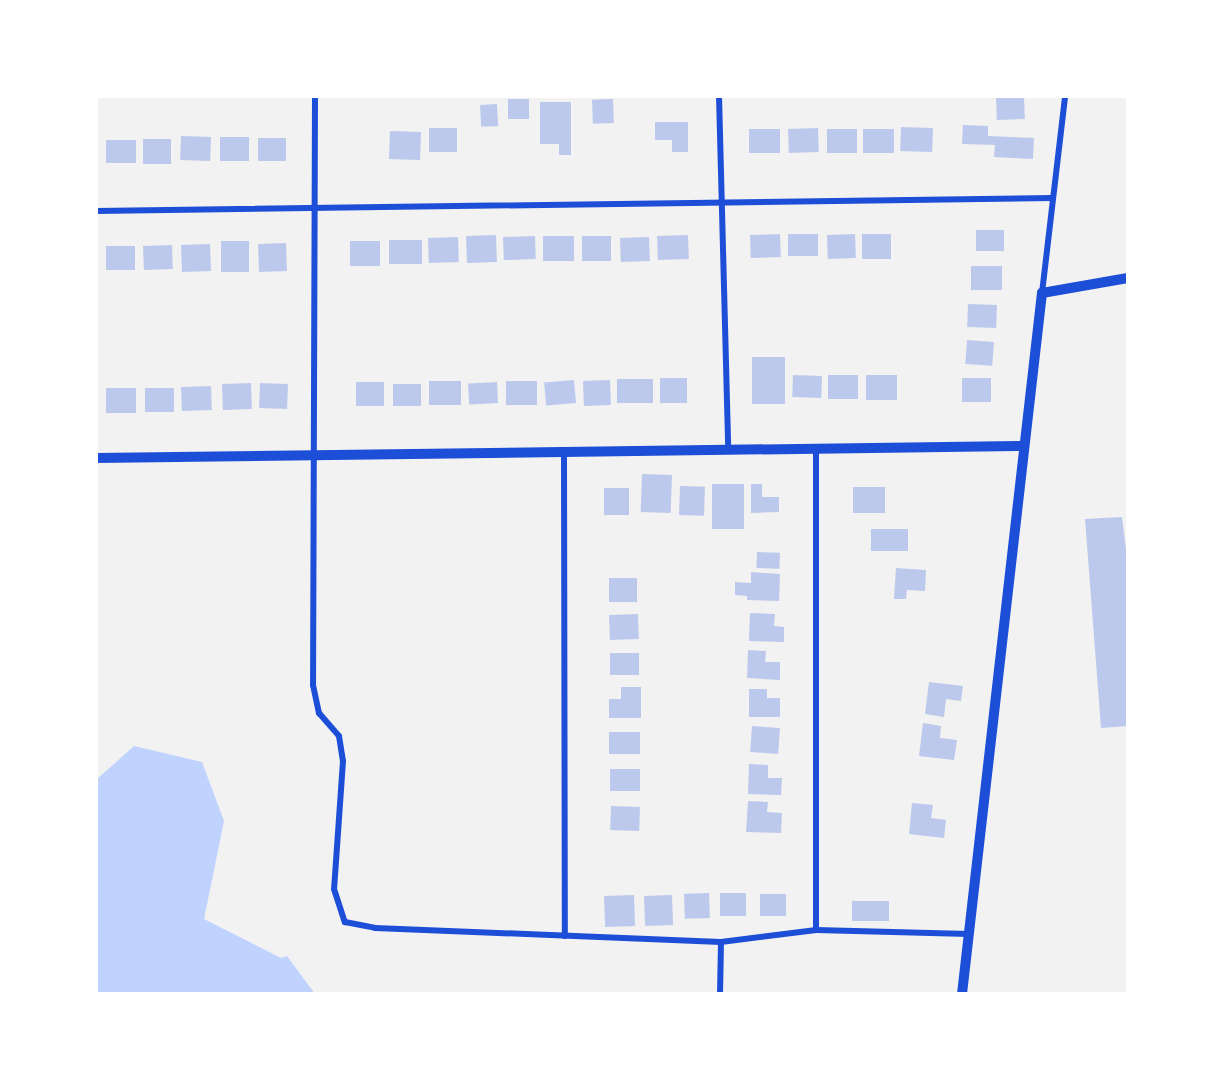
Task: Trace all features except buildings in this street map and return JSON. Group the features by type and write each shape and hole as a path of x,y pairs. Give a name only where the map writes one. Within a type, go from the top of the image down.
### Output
{"street":[{"path":"315,96 317,455 314,685 319,713 339,736 343,761 334,889 345,922 375,928 721,942 816,930 970,934"},
{"path":"719,96 728,447"},
{"path":"963,994 1065,96"},
{"path":"96,211 1053,198"},
{"path":"1042,293 1128,278"},
{"path":"96,458 564,452 728,447 1024,446"},
{"path":"816,447 816,930"},
{"path":"564,452 565,936"},
{"path":"720,994 721,942"}],"water":[{"path":"134,746 202,762 224,821 204,919 281,958 287,956 315,994 96,994 96,780"}]}
